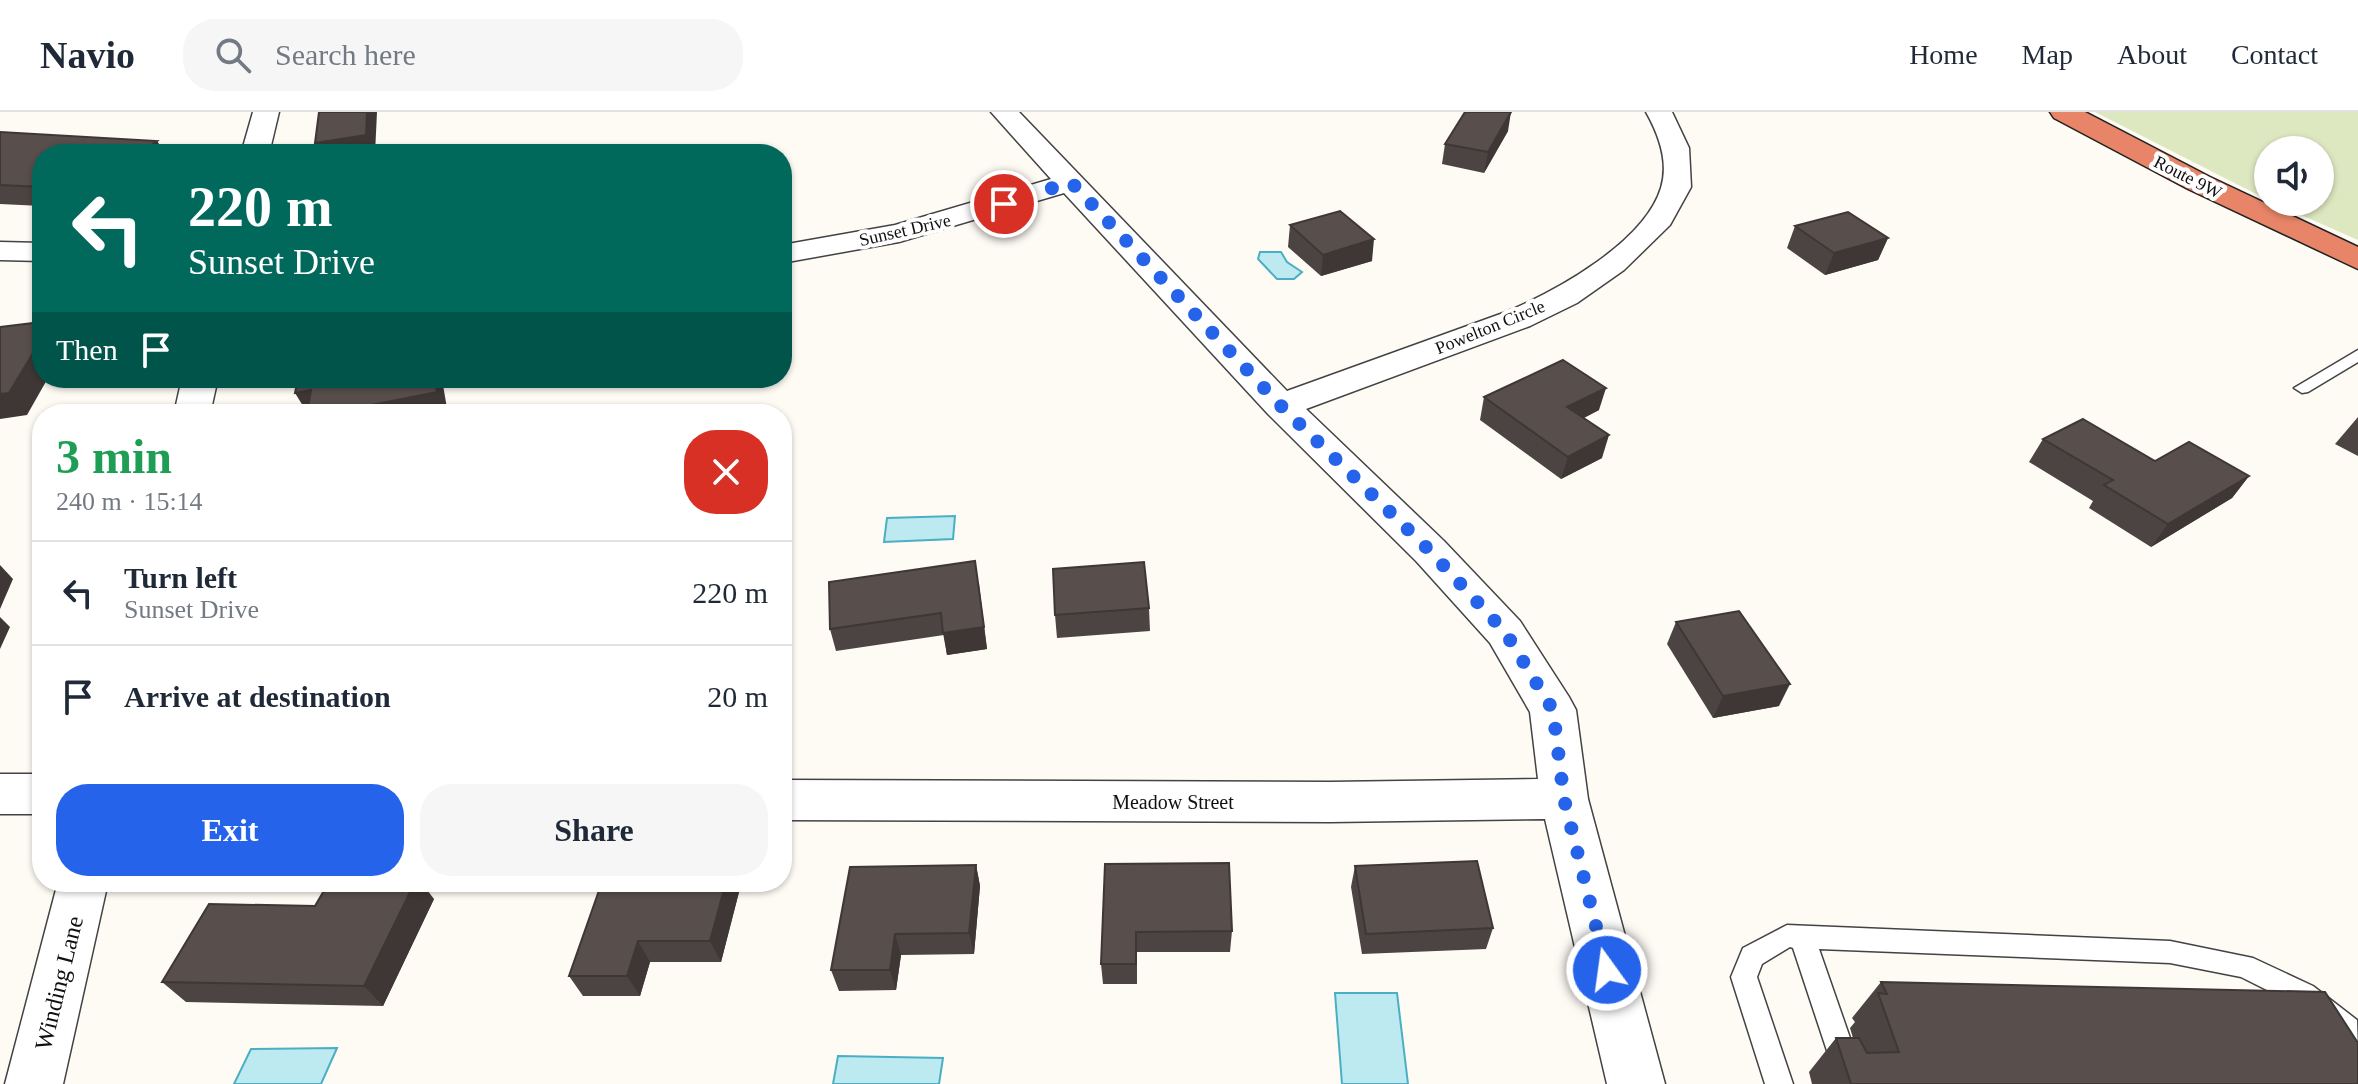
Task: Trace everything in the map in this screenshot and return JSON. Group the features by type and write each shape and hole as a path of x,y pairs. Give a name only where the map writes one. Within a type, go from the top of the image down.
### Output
{"highway":[{"name":"Route 9W","path":"2064,112 2199,183 2358,259"}],"street":[{"path":"258,144 266,112"},
{"path":"1004,112 1281,406 1430,551 1505,632 1553,710 1564,799 1636,1084"},
{"name":"Powelton Circle","path":"1281,406 1525,316 1565,296 1628,250 1649,231 1676,189 1678,167 1675,146 1659,112"},
{"name":"Sunset Drive","path":"792,252 899,233 1071,182"},
{"path":"0,251 32,252"},
{"path":"0,794 32,794"},
{"name":"Meadow Street","path":"792,800 1330,802 1564,799"},
{"name":"Winding Lane","path":"34,1084 81,892"}],"lane":[{"path":"2302,388 2358,355"},
{"path":"1779,1084 1744,977 1752,956 1787,936 2170,952 2244,966 2268,977 2304,995 2348,1029 2358,1041"},
{"path":"1802,937 1852,1084"}],"green space":[{"path":"2095,112 2358,112 2358,240 2304,216 2334,216 2334,136 2254,136 2254,193"}],"water":[{"path":"1260,252 1281,252 1287,262 1302,272 1294,279 1277,279 1258,259"},
{"path":"955,516 953,539 884,542 887,518"},
{"path":"1335,993 1397,993 1408,1084 1342,1084"},
{"path":"337,1048 321,1084 234,1084 251,1049"},
{"path":"838,1056 943,1058 939,1084 833,1084"}],"building":[{"path":"319,112 367,112 366,135 315,143"},
{"path":"1465,112 1511,112 1488,152 1445,144"},
{"path":"0,132 157,141 153,144 32,144 32,187 0,185"},
{"path":"1340,211 1374,239 1323,255 1290,225"},
{"path":"1848,212 1888,238 1834,253 1795,226"},
{"path":"32,323 32,355 9,393 0,394 0,327"},
{"path":"1563,360 1606,388 1567,407 1609,435 1568,457 1484,397"},
{"path":"296,388 436,388 437,392 376,404 309,404 311,390 295,393"},
{"path":"2083,419 2155,461 2189,442 2249,476 2168,524 2104,485 2113,480 2043,439"},
{"path":"975,561 984,627 943,633 941,613 830,629 829,582"},
{"path":"1144,562 1149,608 1055,615 1053,569"},
{"path":"1739,611 1790,684 1723,696 1676,622"},
{"path":"1477,861 1493,928 1366,934 1355,866"},
{"path":"1229,863 1232,931 1136,932 1136,964 1101,964 1105,864"},
{"path":"976,865 969,933 895,934 890,970 831,970 850,867"},
{"path":"323,892 410,892 364,986 162,982 209,904 315,906"},
{"path":"598,892 723,892 710,941 638,941 627,976 569,976"},
{"path":"1881,982 2325,992 2358,1043 2358,1084 1851,1084 1836,1038 1859,1038 1867,1053 1899,1052 1878,993 1887,994"}],"route":[{"path":"1004,204 1071,182 1281,406 1430,551 1505,632 1553,710 1564,799 1607,970"}]}
